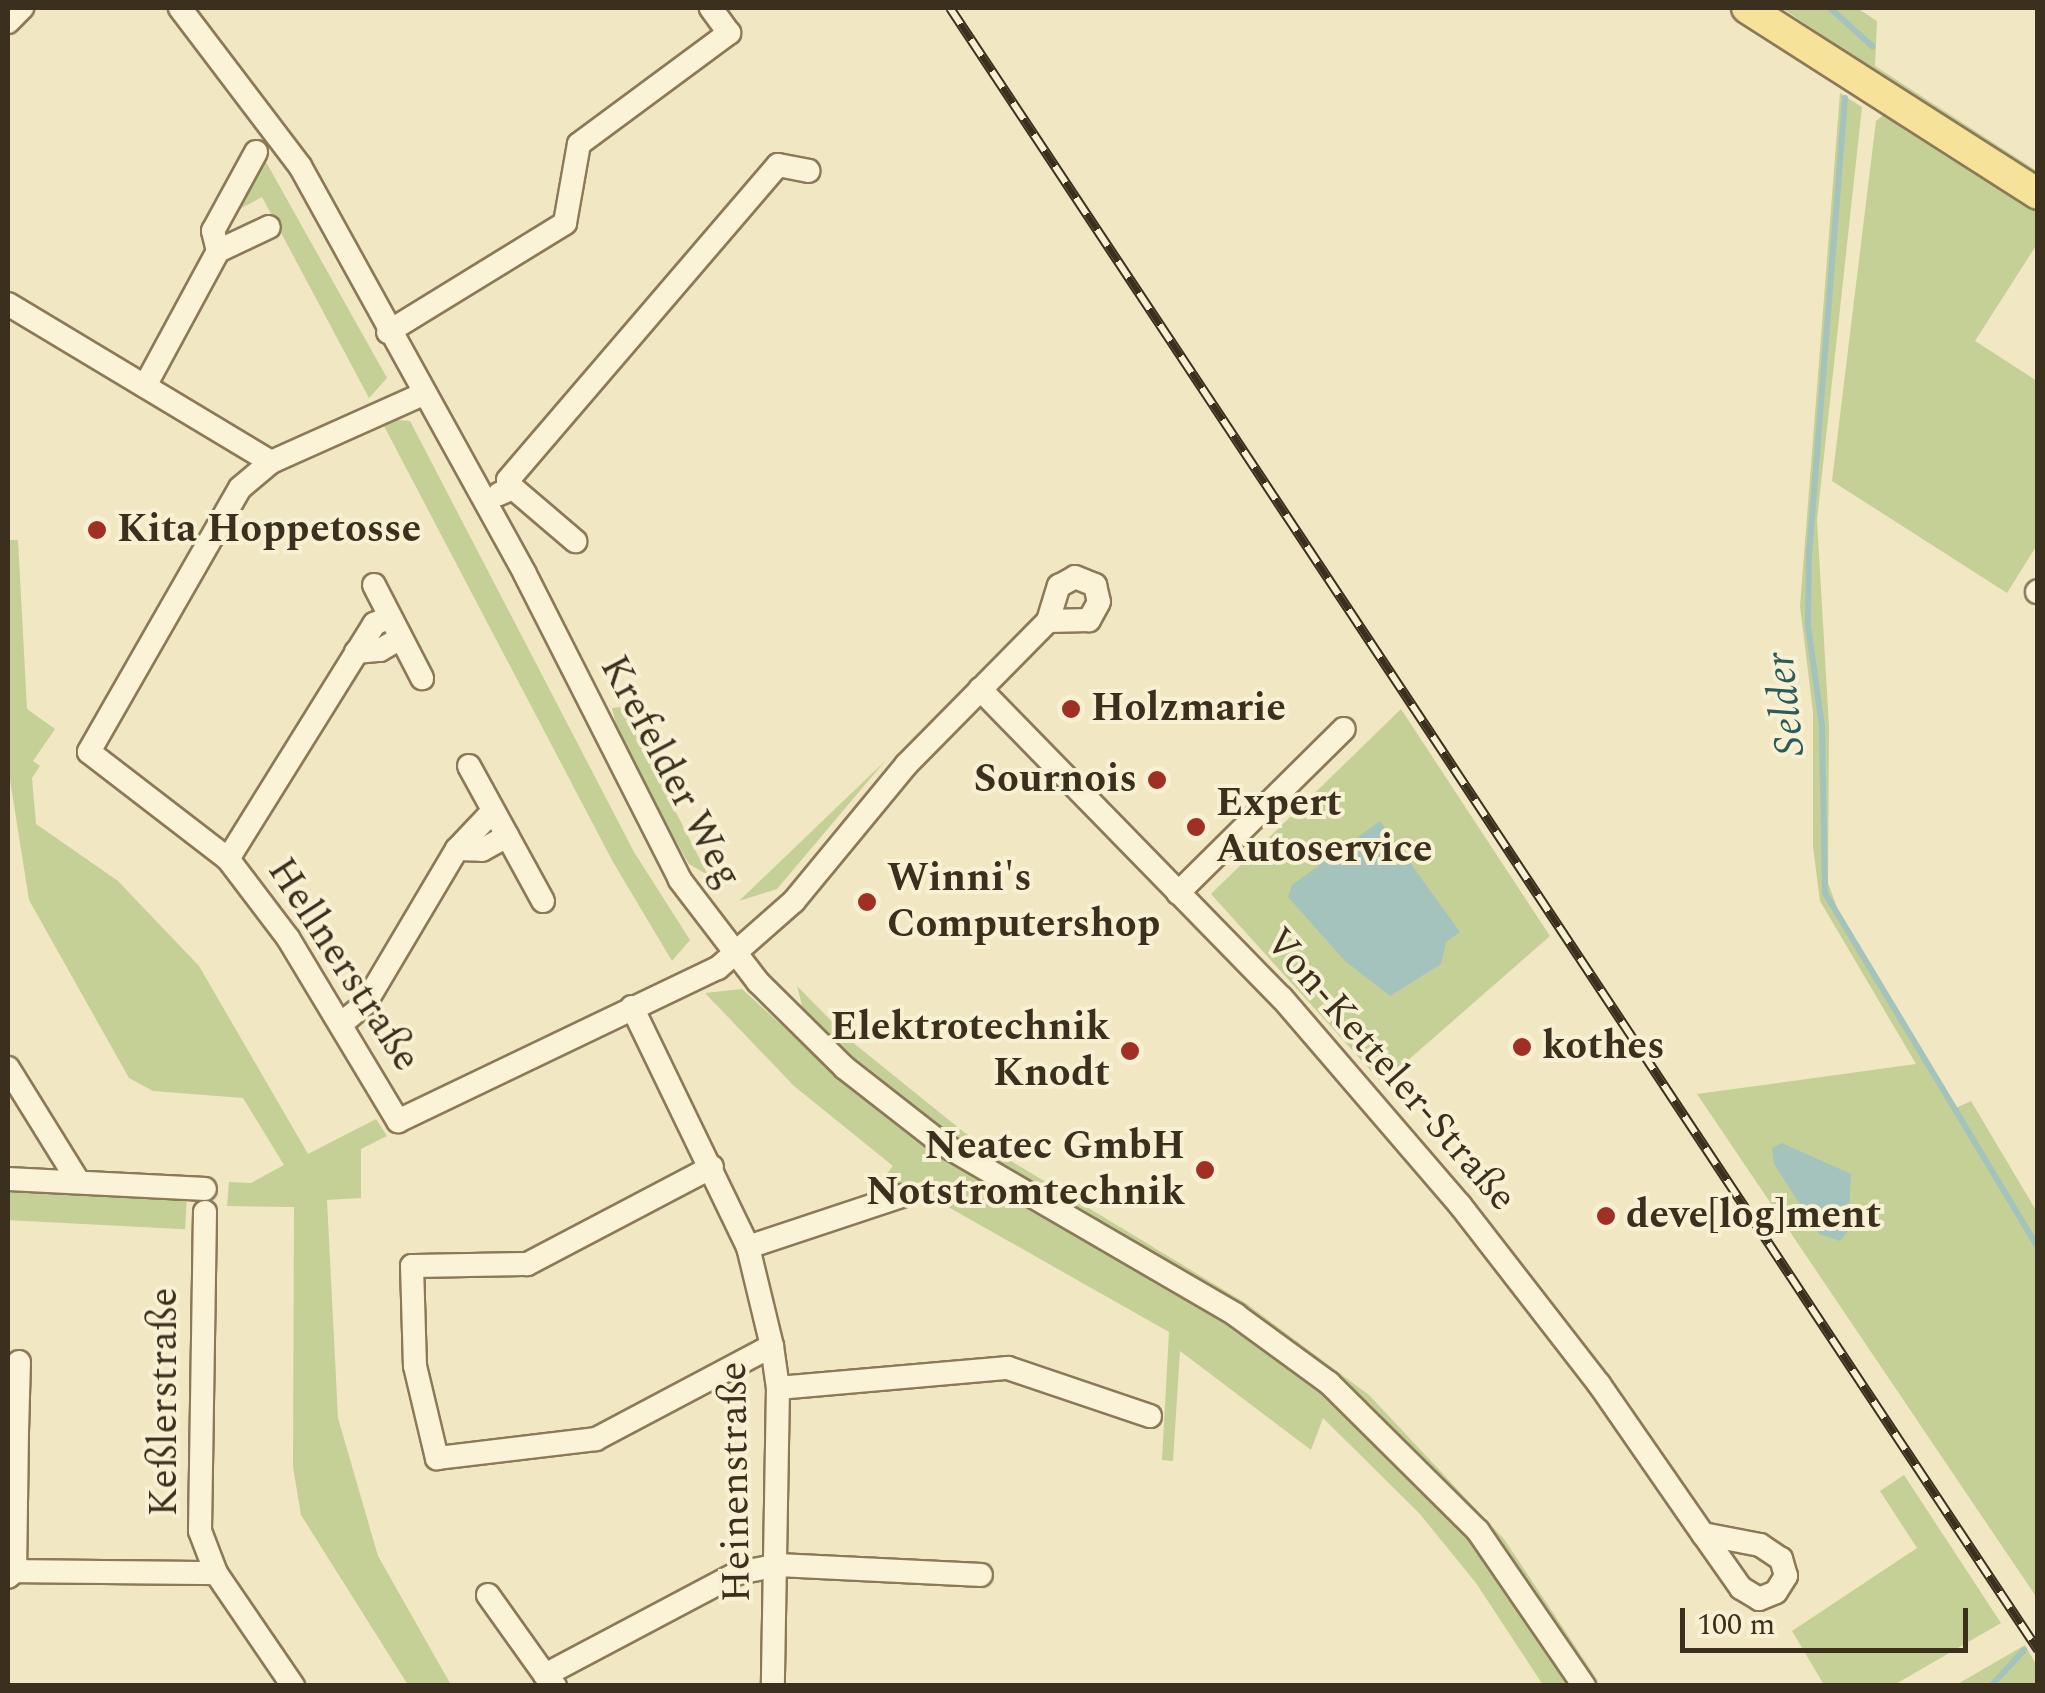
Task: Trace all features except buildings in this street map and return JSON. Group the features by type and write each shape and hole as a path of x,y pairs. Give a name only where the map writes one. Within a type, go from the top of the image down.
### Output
{"main road":[{"path":"1746,8 2038,194"}],"street":[{"path":"8,22 22,8"},
{"name":"Krefelder Weg","path":"180,8 300,166 421,395 484,500 680,880 734,954 810,1037 928,1134 1236,1315 1329,1383 1478,1531 1584,1686"},
{"path":"388,332 565,223 580,144 729,33 711,8"},
{"path":"218,252 214,231 256,152"},
{"path":"575,541 508,480 778,165 808,170"},
{"path":"145,386 218,252 269,227"},
{"path":"8,304 270,462"},
{"name":"Hellnerstraße","path":"421,395 270,462 240,488 89,752 228,859 288,938 398,1121 734,954"},
{"path":"484,500 513,488"},
{"path":"374,585 422,678"},
{"path":"734,954 805,889 880,794 1048,621"},
{"path":"228,859 257,822 356,652 380,650 396,627"},
{"name":"Von-Ketteler-Straße","path":"980,688 1282,998 1460,1205 1599,1384 1703,1534"},
{"path":"1178,893 1344,729"},
{"path":"469,766 543,902"},
{"path":"341,1024 365,1004 457,850 494,811"},
{"path":"457,850 482,850 507,836"},
{"name":"Heinenstraße","path":"632,1007 748,1247 772,1346 778,1388 779,1565 774,1686"},
{"path":"8,1068 78,1181"},
{"path":"712,1167 527,1264 412,1266 415,1366 437,1458 596,1439 772,1346"},
{"path":"8,1178 78,1181"},
{"name":"Keßlerstraße","path":"78,1181 205,1200 200,1531 216,1572 293,1686"},
{"path":"748,1247 901,1196"},
{"path":"19,1362 12,1431 11,1574 216,1572"},
{"path":"778,1388 1008,1368 1150,1416"},
{"path":"488,1594 550,1680 738,1573 779,1565 982,1575"}],"green space":[{"path":"1782,8 1857,8 1877,21 1875,66 2037,171 2037,181"},
{"path":"1840,93 1862,107 1817,520 1829,727 1828,883 1846,932 1956,1108 1971,1101 2037,1212 2037,1598 1697,1094 1916,1064 1820,901 1813,847 1813,712 1800,606"},
{"path":"1889,110 2037,206 2037,244 1975,341 2037,381 2037,545 2007,593 1832,481 1876,121"},
{"path":"261,153 387,378 369,398 262,197 234,212"},
{"path":"398,420 410,421 634,852 690,940 672,961 613,862 384,426"},
{"path":"8,540 18,540 27,709 55,729 33,761 40,766 32,778 36,824 118,881 199,966 308,1154 376,1119 387,1136 361,1149 361,1198 327,1200 338,1418 378,1556 451,1685 408,1685 301,1515 293,1467 294,1207 227,1206 229,1182 251,1183 284,1165 243,1098 153,1091 129,1078 29,900 8,767"},
{"path":"622,707 708,875 689,864 622,748 612,708"},
{"path":"1401,709 1550,936 1382,1083 1211,894"},
{"path":"885,761 777,889 739,901"},
{"path":"797,986 851,1041 965,1133 1247,1304 1369,1395 1504,1539 1601,1685 1499,1541 1370,1404 1221,1293 958,1142 878,1082 804,1013"},
{"path":"742,989 858,1095 947,1157 1224,1319 1325,1392 1476,1543 1573,1685 1543,1685 1476,1583 1419,1513 1323,1418 1311,1450 1180,1351 1173,1461 1162,1460 1169,1332 920,1191 912,1200 884,1177 893,1166 794,1086 705,993"},
{"path":"8,1189 187,1198 185,1229 8,1220"},
{"path":"1904,1475 2001,1623 1894,1685 1824,1685 1792,1631 1917,1548 1880,1491"},
{"path":"2025,1645 2037,1666 2037,1685 1956,1685"}],"water":[{"path":"1380,821 1460,932 1446,942 1441,964 1390,996 1345,961 1288,897 1292,885"},
{"path":"1782,1143 1851,1174 1848,1231 1840,1241 1819,1234 1774,1164 1772,1148"}],"waterway":[{"name":"Selder","path":"1830,8 1872,46"},
{"name":"Selder","path":"1845,98 1809,551 1808,626 1822,726 1825,893 2038,1248"},
{"name":"Selder","path":"1991,1686 2024,1650"}],"railway":[{"path":"950,8 2038,1650"}],"place":[{"name":"Kita Hoppetosse","path":"97,530"},
{"name":"Holzmarie","path":"1071,709"},
{"name":"Sournois","path":"1157,780"},
{"name":"Expert Autoservice","path":"1196,827"},
{"name":"Winni's Computershop","path":"867,902"},
{"name":"kothes","path":"1522,1047"},
{"name":"Elektrotechnik Knodt","path":"1130,1051"},
{"name":"Neatec GmbH Notstromtechnik","path":"1205,1170"},
{"name":"deve[log]ment","path":"1606,1216"}]}
